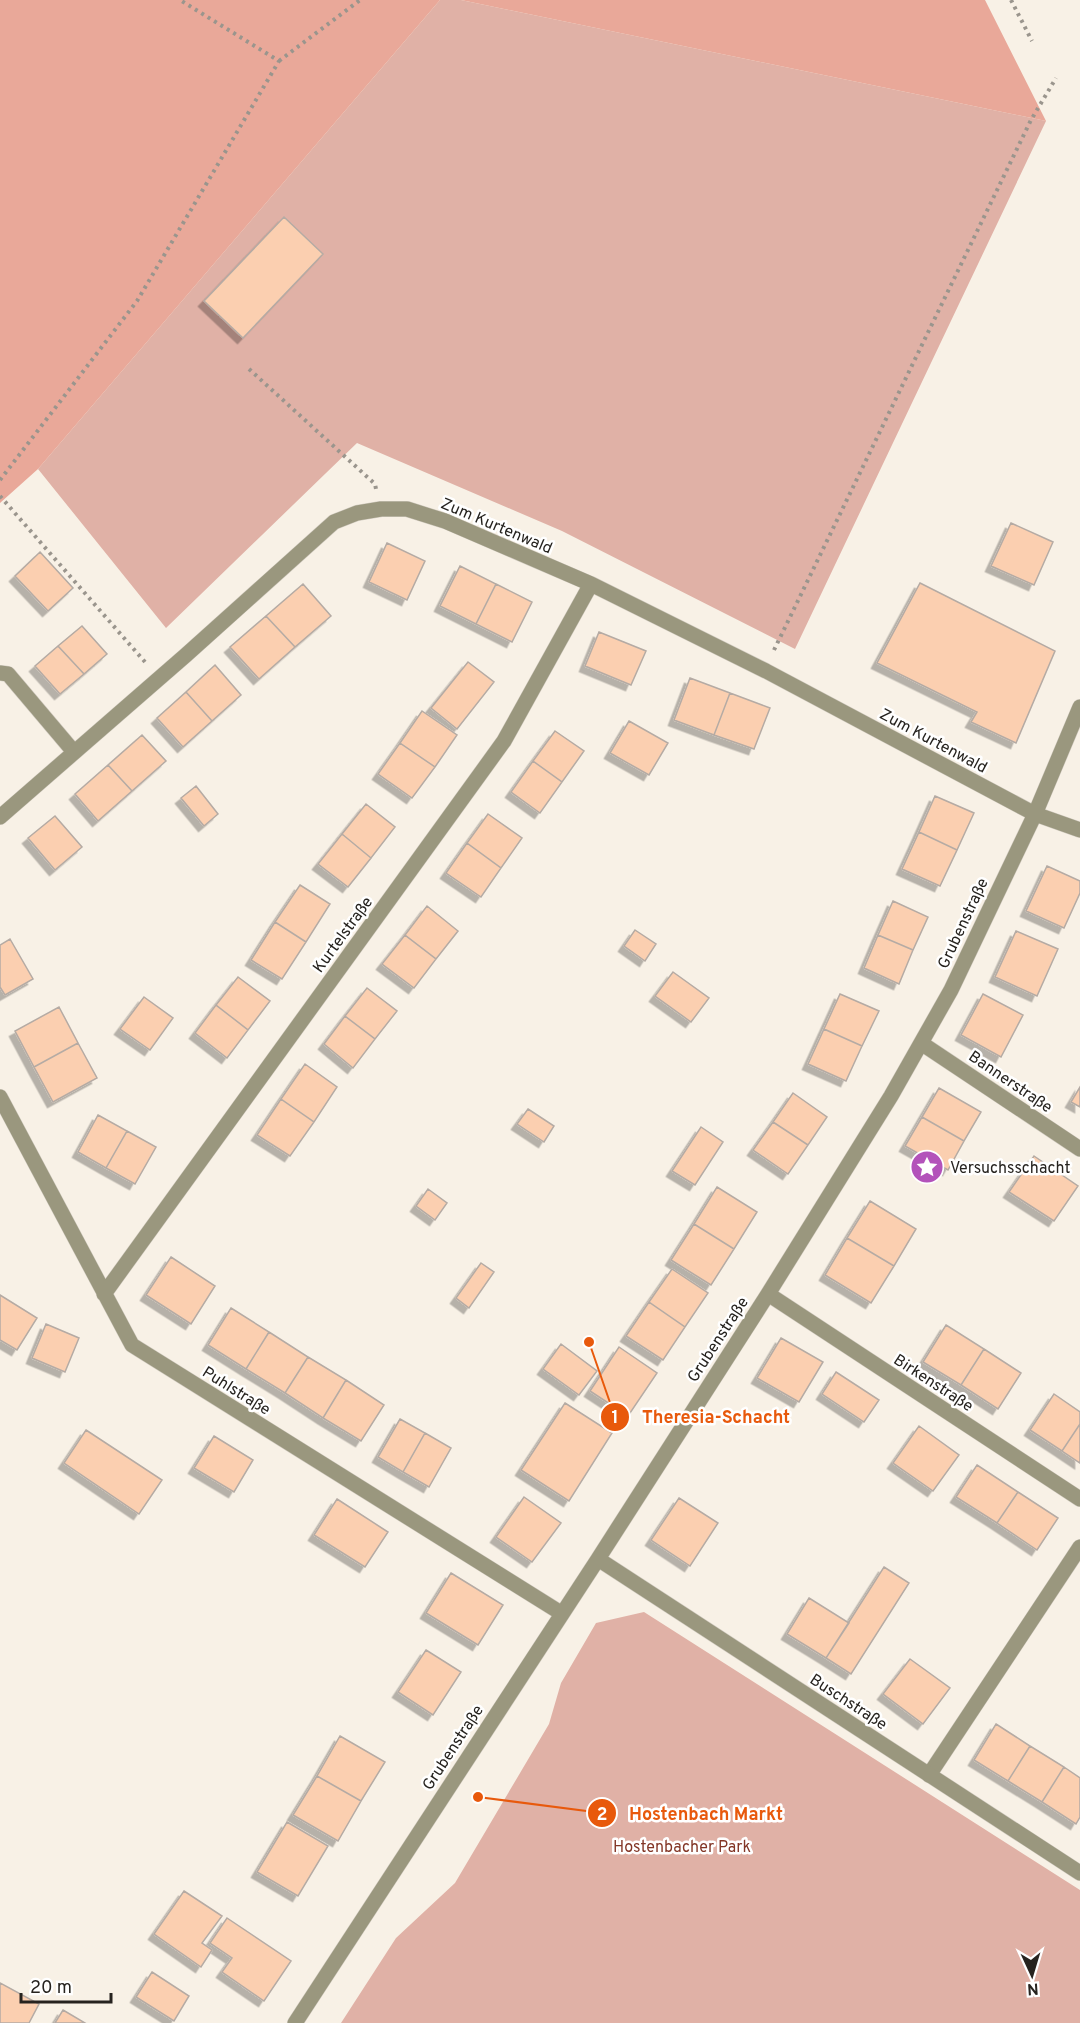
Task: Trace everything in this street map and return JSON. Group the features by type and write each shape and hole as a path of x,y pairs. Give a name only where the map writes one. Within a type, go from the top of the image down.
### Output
{"street":[{"name":"Zum Kurtenwald","path":"0,817 334,522 357,513 381,509 407,509 445,521 591,584 765,670 1035,814 1080,830"},
{"name":"Kurtelstraße","path":"104,1294 504,741 591,584"},
{"path":"0,673 8,674 74,752"},
{"name":"Grubenstraße","path":"295,2023 598,1559 768,1294 891,1096 951,990 1035,814 1080,707"},
{"name":"Bannerstraße","path":"921,1043 1080,1149"},
{"name":"Puhlstraße","path":"0,1097 132,1345 561,1613"},
{"name":"Birkenstraße","path":"768,1294 1080,1499"},
{"path":"929,1775 1080,1547"},
{"name":"Buschstraße","path":"598,1559 1080,1872"}],"path":[{"path":"180,0 279,61"},
{"path":"0,480 137,301 279,61 360,0"},
{"path":"1011,0 1032,41"},
{"path":"765,670 1026,131 1056,78"},
{"path":"249,369 375,484 381,509"},
{"path":"0,496 159,678"}],"green space":[{"path":"440,0 461,0 1046,121 795,649 562,531 357,443 166,628 38,469"},
{"name":"Hostenbacher Park","path":"644,1612 1080,1890 1080,2023 341,2023 396,1938 455,1883 549,1724 561,1683 596,1623"}],"shaded area":[{"path":"0,0 440,0 38,469 0,503"},
{"path":"461,0 985,0 1046,121"}],"building":[{"path":"284,217 323,254 243,338 204,301"},
{"path":"1011,523 1053,542 1034,585 991,566"},
{"path":"387,543 425,561 407,600 369,582"},
{"path":"40,552 73,588 48,611 15,576"},
{"path":"460,566 496,584 476,624 440,606"},
{"path":"920,583 1055,651 1016,743 971,722 977,712 877,663"},
{"path":"303,584 331,616 295,647 266,616"},
{"path":"496,584 532,602 512,642 476,624"},
{"path":"266,616 295,647 259,679 230,647"},
{"path":"82,626 107,654 84,674 58,646"},
{"path":"599,632 646,651 631,685 585,666"},
{"path":"58,646 84,674 60,694 35,666"},
{"path":"468,662 494,682 457,729 431,708"},
{"path":"215,665 241,695 212,721 186,692"},
{"path":"690,678 730,693 714,735 674,720"},
{"path":"186,692 212,721 183,747 157,718"},
{"path":"730,693 770,708 754,749 714,735"},
{"path":"422,711 457,735 435,767 400,743"},
{"path":"629,721 668,743 649,775 610,753"},
{"path":"555,731 584,751 562,782 533,761"},
{"path":"142,735 166,761 132,791 108,765"},
{"path":"400,743 435,767 412,798 378,774"},
{"path":"533,761 562,782 540,813 511,792"},
{"path":"108,765 132,791 98,821 75,794"},
{"path":"196,786 218,814 204,826 181,798"},
{"path":"935,796 974,813 957,850 919,832"},
{"path":"366,804 395,827 371,858 342,834"},
{"path":"488,814 522,838 501,868 467,843"},
{"path":"55,816 82,847 55,870 28,838"},
{"path":"919,832 957,850 940,886 902,869"},
{"path":"342,834 371,858 348,887 318,864"},
{"path":"467,843 501,868 481,897 446,873"},
{"path":"1047,866 1080,881 1080,893 1064,928 1026,911"},
{"path":"300,885 330,904 306,942 275,922"},
{"path":"893,901 928,917 913,950 878,935"},
{"path":"427,906 458,931 436,959 405,935"},
{"path":"275,922 306,942 282,979 251,960"},
{"path":"635,930 656,944 645,961 624,946"},
{"path":"1016,931 1058,949 1037,996 995,977"},
{"path":"405,935 436,959 414,988 382,964"},
{"path":"878,935 913,950 899,984 864,968"},
{"path":"10,939 33,979 5,995 0,987 0,945"},
{"path":"673,972 709,998 691,1022 655,996"},
{"path":"238,977 270,1001 248,1030 216,1005"},
{"path":"367,988 397,1011 375,1039 345,1016"},
{"path":"840,994 879,1011 862,1046 824,1029"},
{"path":"983,994 1023,1015 1001,1057 961,1035"},
{"path":"144,997 173,1018 150,1050 120,1029"},
{"path":"216,1005 248,1030 227,1058 195,1033"},
{"path":"59,1007 78,1043 34,1067 15,1031"},
{"path":"345,1016 375,1039 353,1068 324,1044"},
{"path":"824,1029 862,1046 846,1081 808,1064"},
{"path":"78,1043 97,1078 53,1102 34,1067"},
{"path":"305,1064 337,1087 314,1122 281,1099"},
{"path":"1080,1087 1080,1107 1071,1102"},
{"path":"939,1088 981,1112 964,1141 922,1117"},
{"path":"793,1093 827,1117 808,1145 773,1122"},
{"path":"281,1099 314,1122 290,1156 257,1135"},
{"path":"528,1109 554,1126 544,1142 517,1124"},
{"path":"98,1115 127,1131 106,1168 78,1152"},
{"path":"922,1117 964,1141 948,1170 905,1146"},
{"path":"773,1122 808,1145 788,1174 753,1150"},
{"path":"701,1127 723,1142 695,1185 672,1171"},
{"path":"127,1131 156,1147 135,1184 106,1168"},
{"path":"1034,1156 1078,1186 1054,1221 1009,1192"},
{"path":"717,1187 757,1212 734,1249 694,1224"},
{"path":"428,1189 447,1203 435,1220 416,1206"},
{"path":"870,1201 916,1229 894,1266 847,1238"},
{"path":"694,1224 734,1249 711,1285 671,1260"},
{"path":"847,1238 894,1266 871,1303 825,1275"},
{"path":"171,1257 215,1286 191,1324 146,1295"},
{"path":"481,1263 494,1272 469,1308 456,1298"},
{"path":"672,1269 708,1293 685,1327 649,1302"},
{"path":"0,1295 37,1318 17,1350 0,1340"},
{"path":"649,1302 685,1327 663,1360 626,1336"},
{"path":"231,1308 269,1332 246,1369 208,1345"},
{"path":"46,1324 79,1338 65,1372 32,1358"},
{"path":"946,1325 984,1349 961,1385 923,1362"},
{"path":"269,1332 308,1357 285,1393 246,1369"},
{"path":"781,1338 823,1362 799,1402 757,1378"},
{"path":"561,1344 597,1371 579,1395 543,1369"},
{"path":"619,1347 657,1373 628,1416 590,1391"},
{"path":"984,1349 1021,1373 998,1409 961,1385"},
{"path":"308,1357 346,1380 323,1418 285,1393"},
{"path":"836,1372 879,1400 864,1422 822,1394"},
{"path":"346,1380 384,1405 361,1441 323,1418"},
{"path":"1054,1394 1080,1412 1080,1424 1062,1451 1030,1430"},
{"path":"565,1403 612,1433 569,1501 521,1470"},
{"path":"400,1419 425,1433 403,1472 378,1457"},
{"path":"1080,1424 1080,1463 1062,1451"},
{"path":"919,1426 959,1455 933,1491 893,1463"},
{"path":"86,1430 162,1480 139,1514 64,1463"},
{"path":"425,1433 451,1448 429,1487 403,1472"},
{"path":"214,1436 253,1460 234,1492 194,1468"},
{"path":"977,1465 1018,1492 997,1523 956,1497"},
{"path":"1018,1492 1058,1518 1037,1550 997,1523"},
{"path":"524,1497 561,1523 532,1562 496,1537"},
{"path":"679,1498 718,1523 690,1566 651,1540"},
{"path":"337,1499 388,1532 365,1567 314,1535"},
{"path":"884,1567 909,1583 851,1674 826,1658"},
{"path":"451,1573 503,1605 478,1645 426,1613"},
{"path":"809,1598 849,1623 826,1658 787,1634"},
{"path":"426,1650 461,1672 433,1715 398,1692"},
{"path":"910,1659 950,1688 923,1724 883,1694"},
{"path":"996,1724 1030,1746 1008,1781 974,1760"},
{"path":"340,1736 385,1762 361,1801 317,1776"},
{"path":"1030,1746 1064,1767 1042,1802 1008,1781"},
{"path":"1064,1767 1080,1778 1080,1817 1076,1824 1042,1802"},
{"path":"317,1776 361,1801 338,1841 293,1815"},
{"path":"287,1822 328,1846 298,1896 257,1872"},
{"path":"184,1891 222,1916 202,1943 212,1950 201,1967 154,1934"},
{"path":"227,1918 291,1961 264,2001 222,1972 232,1958 210,1943"},
{"path":"152,1972 189,1996 174,2021 136,1997"},
{"path":"0,1983 39,2004 29,2023 0,2023"},
{"path":"63,2010 85,2023 55,2023"}],"place":[{"name":"Versuchsschacht","path":"927,1167"},
{"name":"Theresia-Schacht","path":"589,1342"},
{"name":"Hostenbach Markt","path":"478,1797"}]}
